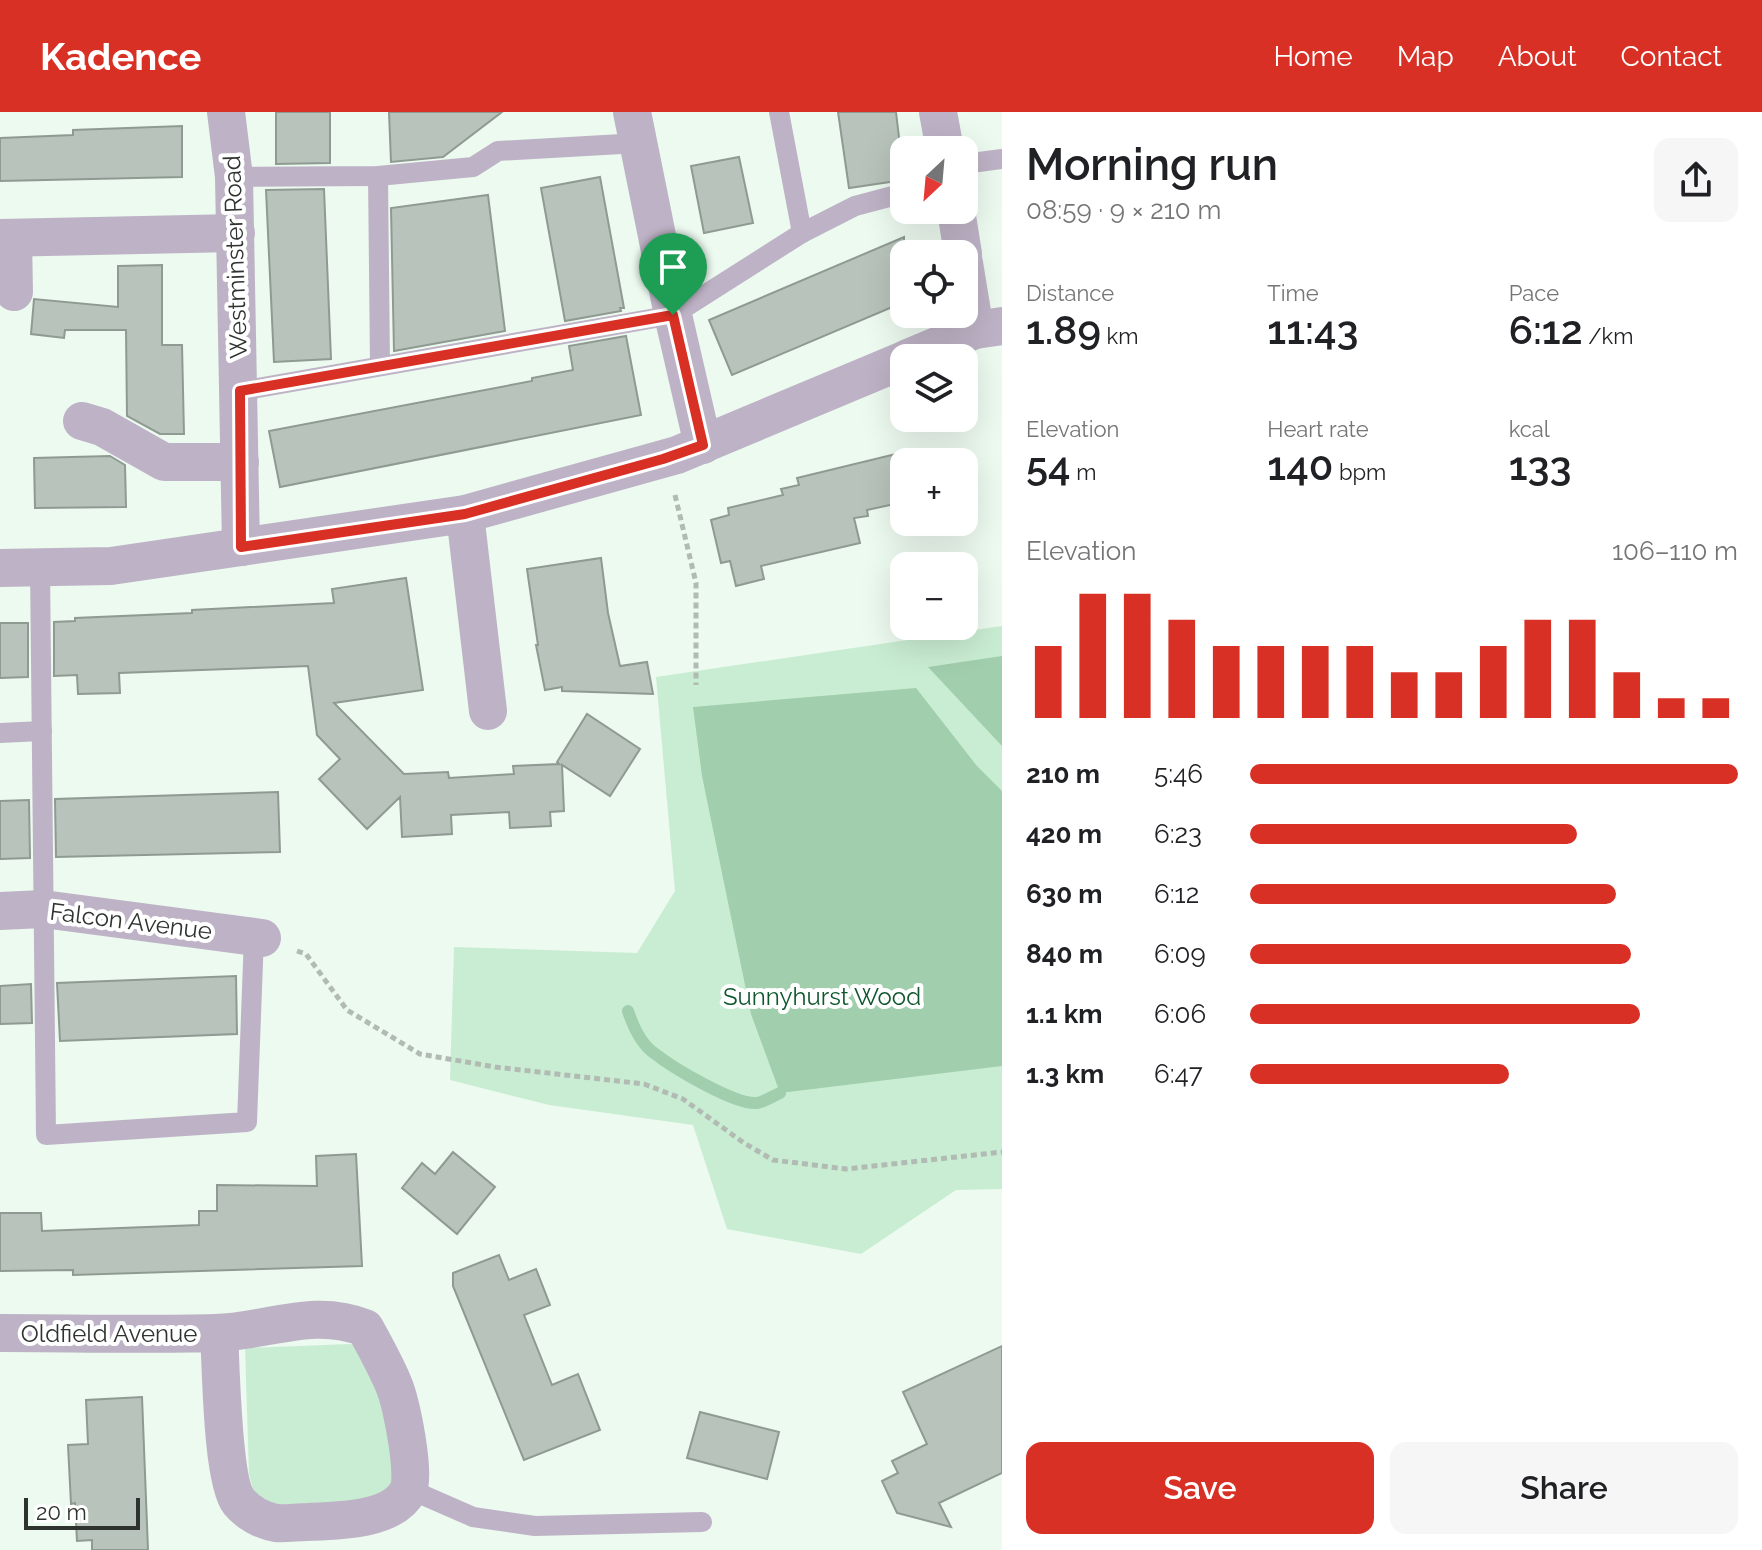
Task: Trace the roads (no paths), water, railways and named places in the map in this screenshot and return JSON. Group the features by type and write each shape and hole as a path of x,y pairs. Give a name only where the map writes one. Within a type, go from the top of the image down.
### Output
{"street":[{"name":"Westminster Road","path":"226,112 234,177 236,233 241,547"},
{"path":"938,112 942,136"},
{"path":"636,128 673,315 703,445"},
{"path":"14,292 7,238 236,233"},
{"path":"946,344 988,328 978,301"},
{"path":"0,568 111,566 465,514 663,459 890,366"},
{"path":"82,421 102,427 164,462 240,462"},
{"path":"465,514 488,711"},
{"name":"Falcon Avenue","path":"0,911 43,909 258,937"},
{"name":"Oldfield Avenue","path":"0,1333 219,1333 296,1319 350,1322 365,1328 394,1385 410,1457 409,1489 389,1509 342,1521 276,1523 252,1514 237,1500 225,1450 219,1333"}],"lane":[{"path":"779,112 802,233"},
{"path":"234,177 378,176 473,167 498,151 636,128"},
{"path":"978,162 1002,159"},
{"path":"378,176 380,365"},
{"path":"240,391 673,315 802,233 855,206 890,197"},
{"path":"40,567 46,1135 247,1122 258,937"},
{"path":"0,733 42,731"},
{"path":"409,1489 473,1517 535,1526 702,1522"}],"waterway":[{"path":"628,1011 649,1049 704,1084 747,1102 757,1103 780,1093"}],"park label":[{"name":"Sunnyhurst Wood","path":"822,996"}]}
